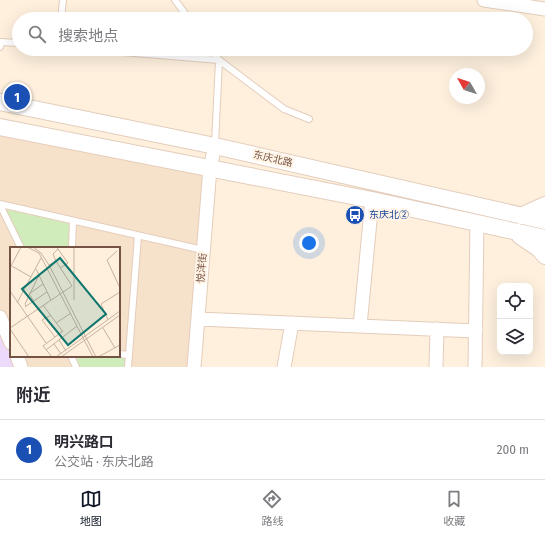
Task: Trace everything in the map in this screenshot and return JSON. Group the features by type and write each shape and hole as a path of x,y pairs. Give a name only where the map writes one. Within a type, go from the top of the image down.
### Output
{"street":[{"path":"484,0 545,9"},
{"name":"东庆北路","path":"0,102 215,146 545,221"},
{"name":"东庆北路","path":"0,127 372,200 545,238"},
{"name":"悦洋街","path":"194,367 210,168 215,146"},
{"path":"360,326 372,200"},
{"path":"521,216 545,204"},
{"path":"475,367 477,223"},
{"path":"512,230 539,249 545,256"},
{"path":"0,317 10,341"},
{"path":"198,319 476,331"},
{"path":"284,367 292,323"},
{"path":"436,367 437,329"},
{"path":"17,357 21,367"}],"lane":[{"path":"62,12 63,0"},
{"path":"175,0 184,12"},
{"path":"0,44 12,43"},
{"path":"171,56 219,60"},
{"path":"216,56 219,60 284,109 308,120"},
{"path":"215,146 219,60"},
{"path":"0,205 203,250"},
{"path":"0,205 21,247"},
{"path":"72,247 73,221"},
{"path":"128,367 138,236"},
{"path":"120,354 129,355"},
{"path":"71,357 76,367"}],"shaded area":[{"path":"0,127 210,168 194,367 22,367 17,357 120,357 120,247 10,247 10,339 0,314"},
{"path":"0,317 10,341 10,357 12,357 21,367 0,367"}],"green space":[{"path":"0,205 73,221 72,247 21,247"},
{"path":"120,355 129,355 128,367 76,367 71,357 120,357"}],"place":[{"name":"明兴路口","path":"17,97"},
{"name":"东庆北②","path":"355,215"}]}
